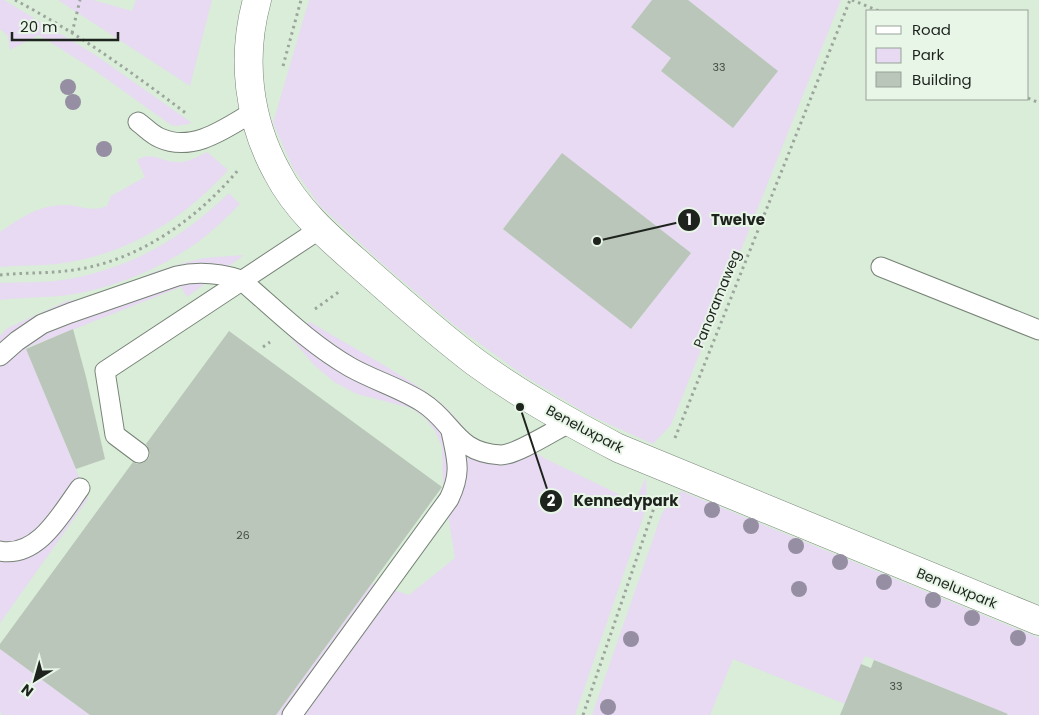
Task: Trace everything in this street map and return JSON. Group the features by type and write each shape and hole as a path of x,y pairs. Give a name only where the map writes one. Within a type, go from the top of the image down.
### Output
{"street":[{"name":"Beneluxpark","path":"257,0 248,48 249,80 253,112 277,172 293,198 320,229 433,329 477,363 523,394 569,422 618,448 1039,621"}],"lane":[{"path":"138,122 159,138 177,143 197,141 253,112"},
{"path":"139,453 114,434 105,371 320,229"},
{"path":"881,267 1039,330"},
{"path":"0,356 17,341 42,324 177,276 207,272 224,274 241,280 323,349 350,367 424,403 466,445 484,453 503,455 520,449 569,422"},
{"path":"292,715 449,499 456,483 458,465 451,432"},
{"path":"0,551 26,549 45,535 80,488"}],"path":[{"path":"15,0 72,33 154,89 213,134"},
{"path":"72,33 80,0"},
{"path":"851,0 876,10"},
{"name":"Panoramaweg","path":"583,715 655,508 677,428 851,0"},
{"path":"0,275 56,272 83,268 136,250 160,238 204,206 242,166"}],"shaded area":[{"path":"0,0 1039,0 1039,715 0,715"}],"green space":[{"path":"0,0 4,0 94,54 192,123 177,126 171,125 97,72 39,35 10,50 8,36 0,29"},
{"path":"58,0 93,0 132,11 136,0 212,0 190,86"},
{"path":"309,0 682,0 671,58 661,71 733,128 778,71 688,0 841,0 671,425 653,444 591,416 523,375 453,324 385,266 320,206 293,168 273,123","holes":["527,198 655,298 632,329 503,229"]},
{"path":"207,152 228,170 192,205 151,233 106,253 82,260 57,264 0,267 0,232 22,217 56,205 71,205 91,209 107,206 111,196 145,177 137,160 148,156 173,162 183,162"},
{"path":"229,193 240,204 230,214 198,242 152,269 102,288 85,292 60,296 0,300 0,283 44,282 69,279 93,274 136,258 175,237"},
{"path":"244,255 187,297 181,287 26,348 88,499 0,623 0,336 8,328 67,301 89,298 113,290 154,272 204,258"},
{"path":"310,322 425,391 448,409 471,435 480,441 492,445 500,445 514,440 546,459 635,502 646,477 647,506 575,715 276,715 372,583 409,595 455,558 443,483 442,447 435,431 425,418 411,408 357,394 334,382 314,365 290,337"},
{"path":"681,491 1039,638 1039,715 1010,715 865,656 845,704 733,659 710,715 592,715 662,513"},
{"path":"0,649 90,715 2,715 0,710"}],"building":[{"path":"652,0 688,0 778,71 733,128 661,71 671,58 631,27"},
{"path":"562,153 691,253 631,329 503,229"},
{"path":"73,329 105,459 76,469 26,349"},
{"path":"229,331 442,487 276,715 90,715 0,649 0,644 133,462 137,464 143,463 148,459 150,455 146,444"},
{"path":"874,660 1008,714 840,715 861,664 871,668"}],"place":[{"name":"Twelve","path":"597,241"},
{"name":"Kennedypark","path":"520,407"}]}
